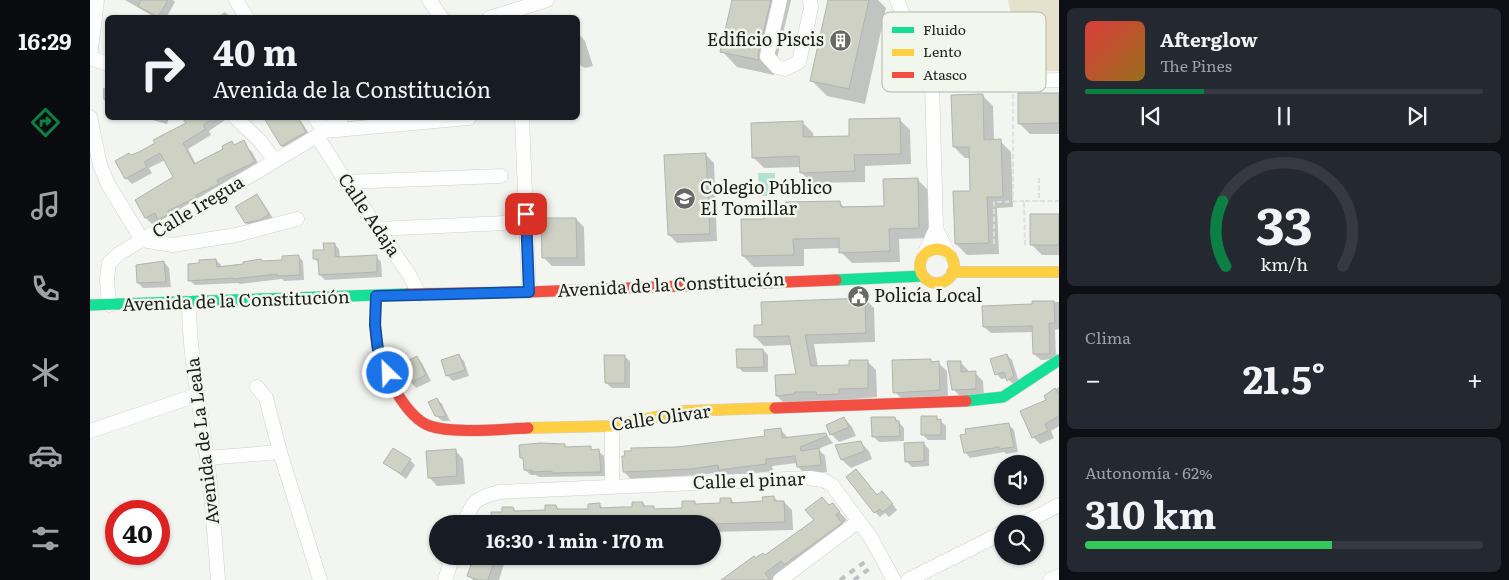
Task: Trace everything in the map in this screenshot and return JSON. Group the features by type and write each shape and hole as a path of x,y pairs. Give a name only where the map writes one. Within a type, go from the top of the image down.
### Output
{"main road":[{"path":"951,262 949,277 938,282 927,280 920,268 923,257 936,249 951,262 978,274 1059,272"},
{"name":"Avenida de la Constitución","path":"892,276 923,257"},
{"name":"Avenida de la Constitución","path":"90,305 529,292 923,276"},
{"name":"Calle Olivar","path":"376,296 375,325 378,350 398,393 408,409 422,423 442,429 612,426 684,411 978,401 1003,397 1059,360"}],"street":[{"path":"97,0 90,57 105,63"},
{"path":"236,0 246,15"},
{"path":"429,0 440,15"},
{"path":"499,15 547,0"},
{"path":"780,0 767,56 777,67 785,69 799,62 811,8 810,0"},
{"path":"897,0 902,12"},
{"path":"1046,80 1059,80"},
{"path":"932,92 936,229 951,262"},
{"path":"90,117 100,165 108,184 142,240 173,245 236,235 297,219"},
{"path":"238,120 260,141 275,162"},
{"name":"Calle Adaja","path":"316,120 346,182 410,276 419,294"},
{"name":"Calle Iregua","path":"109,305 107,279 109,263 120,253 275,162 321,134 338,120"},
{"path":"321,134 450,120"},
{"path":"522,120 529,292"},
{"path":"346,182 501,176"},
{"path":"378,229 504,223"},
{"path":"923,257 936,229"},
{"name":"Avenida de La Leala","path":"189,302 189,328 207,458 218,580"},
{"path":"257,387 266,398 280,452 320,580"},
{"path":"90,431 197,395"},
{"path":"612,426 612,486"},
{"path":"207,458 280,452"},
{"name":"Calle el pinar","path":"467,515 480,497 499,492 810,478 823,480 832,485 871,538 894,580"},
{"path":"1040,515 1059,506"},
{"path":"780,580 859,522"},
{"path":"908,580 994,537"},
{"path":"445,580 450,565"},
{"path":"1050,580 1059,576"}],"path":[{"path":"1013,92 1013,202"},
{"path":"1039,178 1039,201"},
{"path":"1024,201 1025,245"},
{"path":"994,244 994,202 1059,201"}],"shaded area":[{"path":"1008,0 1059,0 1059,71 1046,71 1046,12 1011,12"},
{"path":"758,173 775,173 775,191 772,192 771,196 759,196"}],"building":[{"path":"141,0 168,0 159,15 154,15 138,6"},
{"path":"732,0 771,0 758,54 759,60 720,52"},
{"name":"Edificio Piscis","path":"828,0 869,0 849,89 810,81"},
{"path":"1018,93 1059,93 1059,123 1018,124"},
{"path":"983,94 984,140 1001,139 1003,197 987,197 989,243 955,244 953,191 970,191 969,147 953,147 951,95"},
{"path":"900,118 901,154 854,155 855,171 800,173 799,156 752,158 751,123 803,121 803,137 849,136 849,119"},
{"path":"184,120 211,120 203,125 206,129 183,143 194,164 223,149 222,146 232,141 234,145 244,140 255,162 217,180 219,184 168,211 169,214 158,220 155,213 145,218 135,200 173,177 160,153 144,162 147,167 125,179 115,161 129,153 131,155 139,152 155,143 153,140 186,123"},
{"path":"265,120 299,120 306,132 281,146"},
{"path":"706,153 710,234 668,235 664,155"},
{"path":"918,178 919,228 889,229 890,251 839,253 839,238 793,239 794,255 742,256 741,219 764,219 764,208 786,208 786,202 840,201 841,207 884,206 883,179"},
{"path":"257,194 269,214 260,220 245,223 235,207"},
{"path":"1030,214 1059,214 1059,245 1030,245"},
{"path":"541,218 576,218 577,258 542,258"},
{"path":"323,243 335,243 335,256 338,257 377,255 377,272 319,275 318,259 313,259 313,250 324,250"},
{"path":"299,255 300,275 277,276 277,274 233,279 188,281 188,264 199,263 199,260 216,259 217,267 243,264 243,262 261,259 262,261 282,260 282,256"},
{"path":"164,261 166,282 137,283 136,265"},
{"path":"865,298 866,333 805,335 811,366 849,365 849,360 868,360 868,388 839,389 839,394 817,395 816,392 794,392 794,394 776,396 775,375 796,374 789,336 754,337 754,325 762,325 761,302"},
{"path":"1032,301 1054,301 1055,323 1049,323 1050,353 1033,354 1032,326 983,327 982,306 1032,304"},
{"path":"736,349 763,349 764,367 737,368"},
{"path":"459,354 465,370 446,376 441,360"},
{"path":"1007,354 1014,376 1007,381 1004,372 995,375 990,359"},
{"path":"604,355 625,355 625,383 605,383"},
{"path":"417,356 426,375 410,383 401,364"},
{"path":"931,359 931,362 939,361 940,390 893,393 892,360"},
{"path":"947,361 961,361 961,372 976,371 976,389 952,390"},
{"path":"1055,388 1059,395 1059,416 1045,424 1048,431 1032,438 1020,411 1046,400 1044,396"},
{"path":"437,398 446,416 435,416 428,402"},
{"path":"921,416 937,416 937,420 941,419 941,435 921,435"},
{"path":"844,417 849,427 830,435 826,425"},
{"path":"871,417 895,417 896,421 899,421 900,436 872,437"},
{"path":"1009,423 1014,447 1000,449 999,447 964,453 960,435 966,434 965,429"},
{"path":"781,428 782,438 826,433 827,436 800,447 801,451 819,448 821,465 797,467 795,456 766,459 766,464 719,470 718,465 691,469 623,472 622,456 625,456 624,451 631,451 631,448 677,447 765,436 764,430"},
{"path":"861,441 865,451 841,460 835,445"},
{"path":"924,442 924,461 905,462 904,443"},
{"path":"540,443 565,444 565,447 591,446 591,450 599,449 601,472 552,473 552,471 532,472 532,470 524,470 523,458 520,458 519,445"},
{"path":"393,448 411,459 401,474 383,463"},
{"path":"456,449 457,476 428,478 426,451"},
{"path":"856,469 877,495 882,491 893,504 883,512 880,509 874,513 846,477"},
{"path":"774,496 774,501 784,501 785,522 721,524 721,515 491,515 491,512 502,512 502,507 513,507 514,511 545,510 545,505 556,505 557,509 588,509 588,504 600,503 600,508 632,507 632,502 643,502 643,506 654,506 654,509 682,508 682,501 695,501 695,504 720,503 720,498 731,498 731,503 763,501 762,497"},
{"path":"822,497 829,505 833,503 840,512 836,515 842,523 784,565 781,561 765,573 770,580 721,580 754,556 755,558 763,553 765,555 814,520 805,510"},
{"path":"471,565 493,565 488,580 479,580 467,576"}],"railway":[{"path":"840,580 865,562"},
{"path":"854,580 869,569"}],"traffic: fast":[{"path":"836,280 923,276"},
{"path":"90,305 407,294"},
{"path":"966,401 1003,397 1059,360"}],"traffic: slow":[{"path":"937,249 949,254 954,266 949,278 937,283 925,278 920,266 925,254 937,249"},
{"path":"952,272 1059,272"},
{"path":"528,428 612,426 684,411 775,408"}],"traffic: jam":[{"path":"407,294 529,292 836,280"},
{"path":"376,296 375,327 379,355 396,392 412,413 421,421 430,426 451,430 528,428"},
{"path":"775,408 966,401"}],"place":[{"name":"Edificio Piscis","path":"840,40"},
{"name":"Colegio Público El Tomillar","path":"684,198"},
{"name":"Policía Local","path":"858,296"}],"route":[{"path":"388,373 378,350 375,325 376,296 529,292 526,214"}]}
